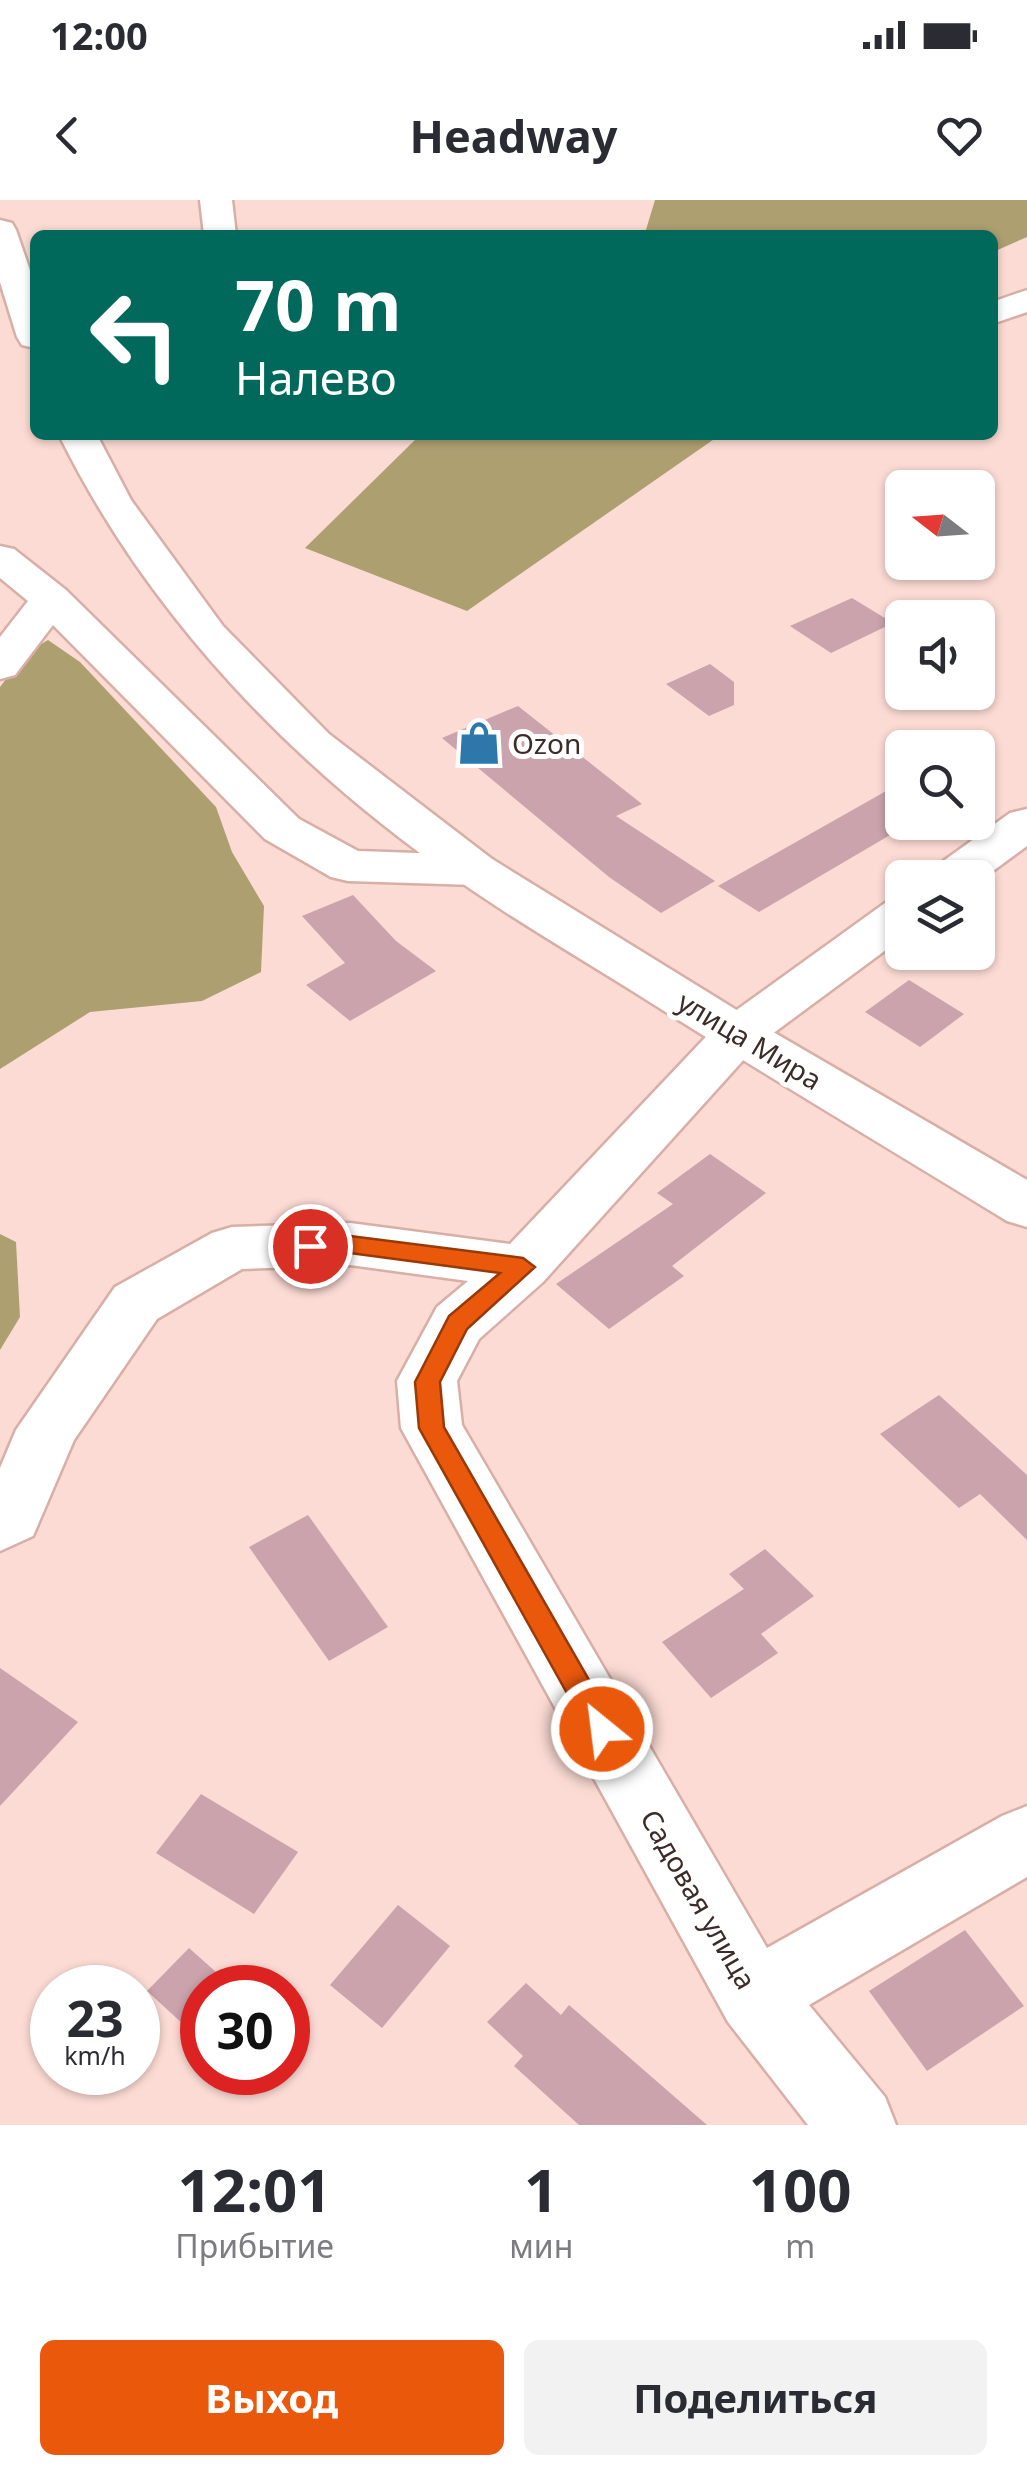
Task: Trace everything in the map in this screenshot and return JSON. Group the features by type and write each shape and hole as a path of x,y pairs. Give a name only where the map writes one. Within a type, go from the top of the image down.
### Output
{"main road":[{"path":"216,200 219,230"},
{"path":"0,230 28,297"},
{"path":"998,312 1027,300"},
{"name":"улица Мира","path":"81,440 112,502 208,635 312,744 474,870 738,1034 1027,1206"},
{"path":"0,558 51,599 282,829 348,866 474,870"},
{"path":"0,666 51,599"},
{"path":"976,860 1027,822"},
{"name":"Садовая улица","path":"856,2125 754,1996 432,1428 427,1382 458,1323 523,1267 738,1034 885,926"},
{"path":"0,1525 11,1518 47,1430 136,1302 232,1248 350,1244 523,1267"},
{"path":"754,1996 1027,1839"}],"shaded area":[{"path":"655,200 1027,200 1027,237 998,250 998,230 646,230"},
{"path":"415,440 713,440 467,611 305,548"},
{"path":"48,640 80,662 216,807 232,852 264,906 261,972 202,1001 90,1012 0,1069 0,687 25,654"},
{"path":"0,1234 16,1242 20,1317 0,1350"}],"building":[{"path":"852,598 885,618 885,627 831,653 790,626"},
{"path":"710,664 734,682 734,705 709,716 666,684"},
{"path":"518,706 642,804 616,816 715,881 661,913 609,877 442,738"},
{"path":"885,792 885,838 759,912 718,886"},
{"path":"353,895 396,941 436,971 350,1021 306,985 345,963 302,916"},
{"path":"909,980 964,1014 920,1047 865,1012"},
{"path":"710,1154 766,1193 672,1266 684,1276 609,1329 556,1284 673,1204 657,1193"},
{"path":"939,1395 1027,1475 1027,1540 980,1494 959,1508 880,1434"},
{"path":"308,1515 388,1627 329,1661 249,1547"},
{"path":"765,1549 814,1596 761,1634 778,1653 711,1698 662,1642 744,1589 729,1574"},
{"path":"0,1668 78,1722 0,1806"},
{"path":"201,1794 298,1852 254,1914 156,1853"},
{"path":"398,1905 450,1946 382,2028 330,1985"},
{"path":"965,1930 1024,2006 927,2071 869,1991"},
{"path":"189,1948 208,1965 180,1965 180,2021 160,2003 160,1978"},
{"path":"526,1983 561,2015 569,2005 707,2125 579,2125 514,2066 523,2056 487,2022"}],"place":[{"name":"Ozon","path":"479,743"}],"route":[{"path":"310,1246 350,1244 523,1267 458,1323 427,1382 432,1428 602,1729"}]}
